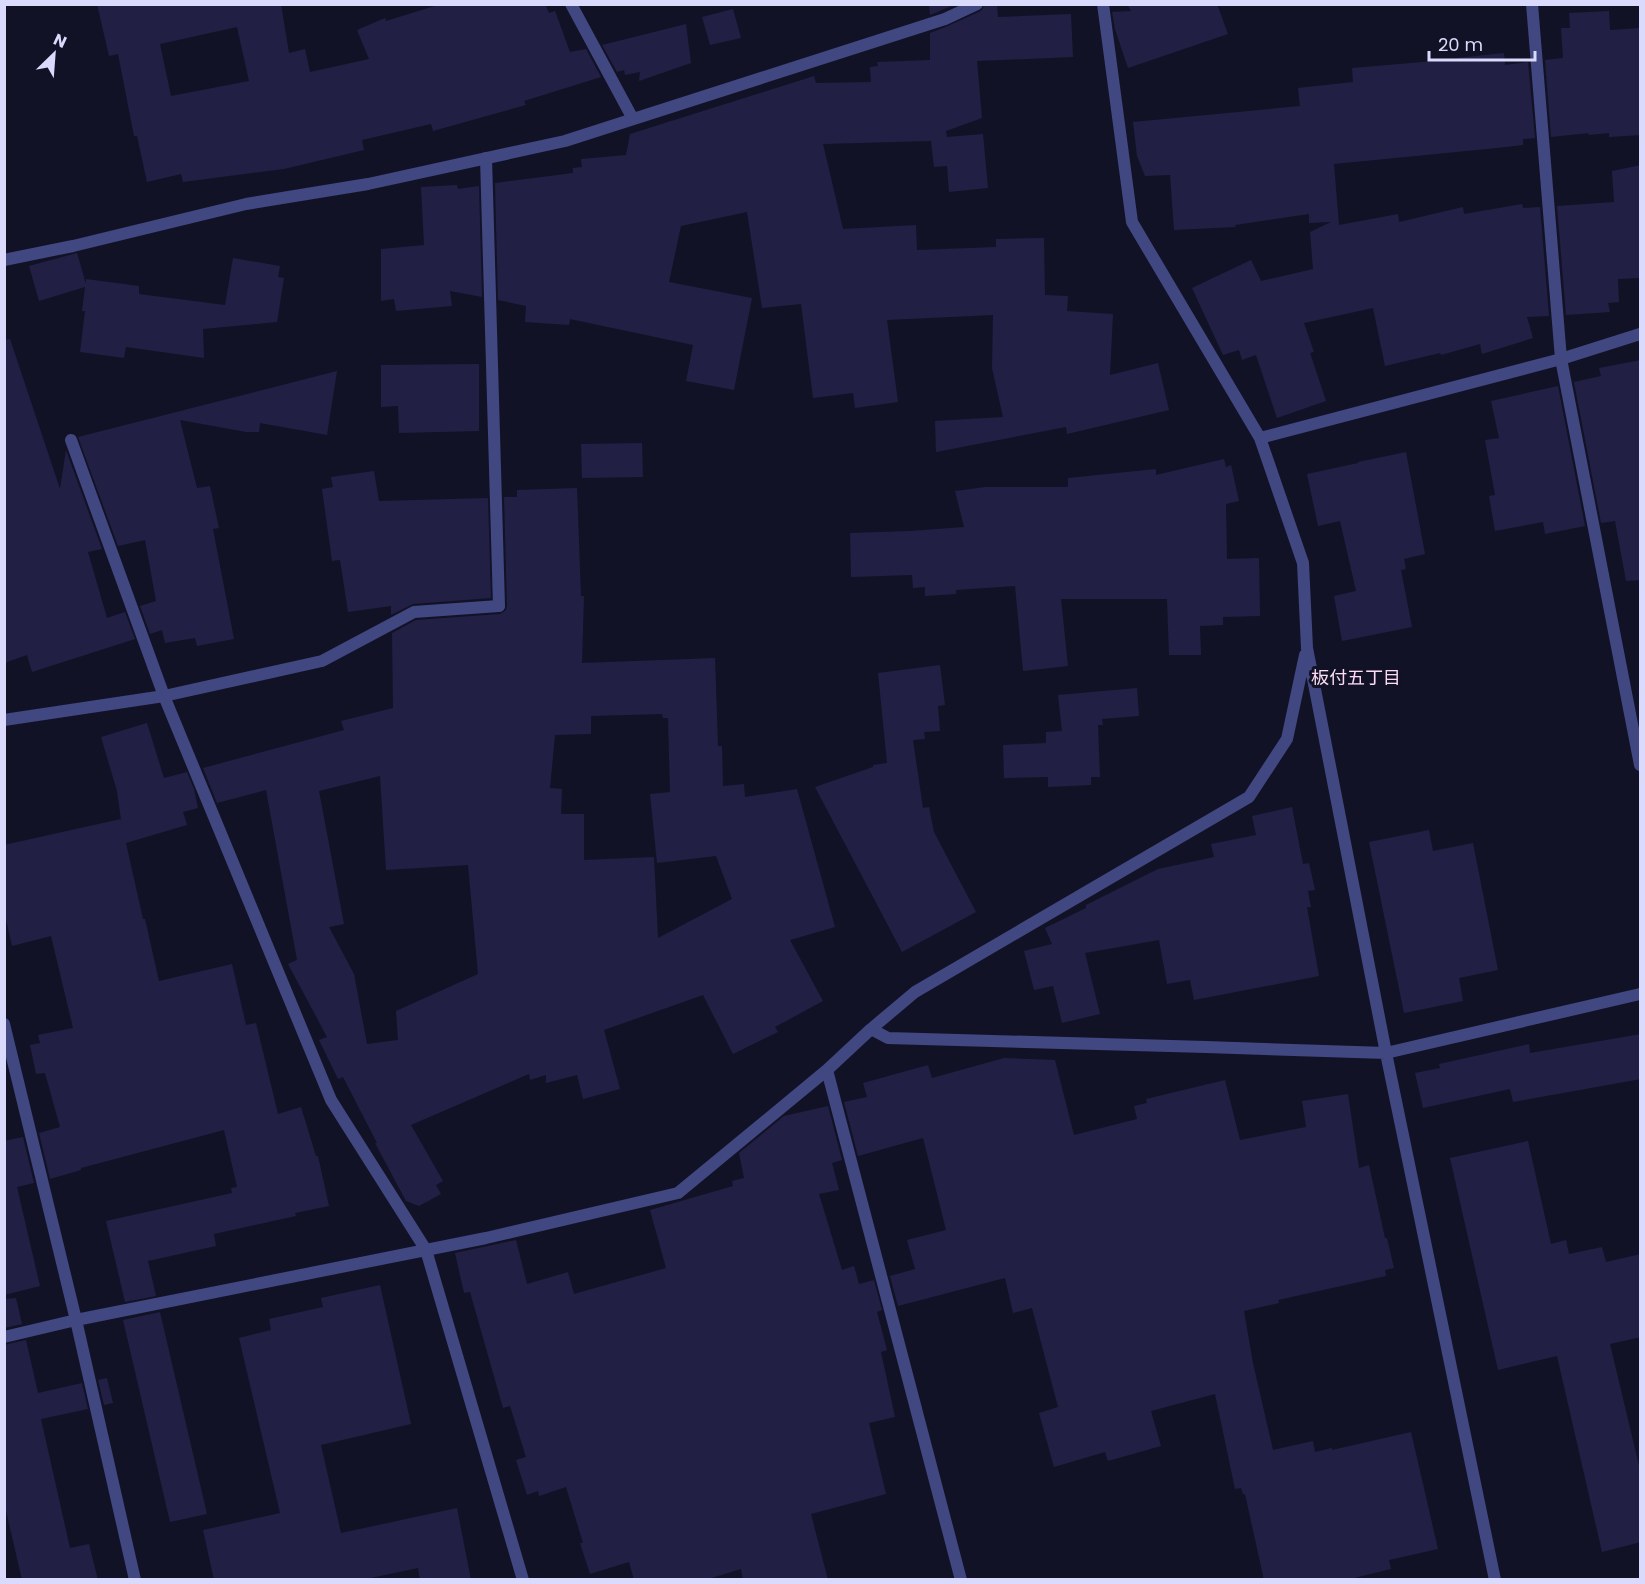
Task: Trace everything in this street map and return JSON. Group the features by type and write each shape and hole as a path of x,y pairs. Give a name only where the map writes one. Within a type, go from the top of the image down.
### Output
{"street":[{"path":"571,4 633,119"},
{"path":"5,260 246,204 368,184 565,141 945,19 977,4"},
{"path":"1103,4 1132,222 1260,438 1303,562 1307,648 1386,1053 1495,1580"},
{"path":"1533,4 1561,359 1641,765"},
{"path":"4,720 164,696 322,661 414,612 499,606 486,158"},
{"path":"1260,438 1561,359 1641,334"},
{"path":"71,440 164,696 332,1100 426,1250 523,1580"},
{"path":"4,1337 76,1320 486,1238 678,1193 827,1070 915,992 1249,797 1287,739 1307,648"},
{"path":"871,1029 888,1038 1386,1053 1641,994"},
{"path":"4,1024 76,1320 135,1580"},
{"path":"827,1070 961,1580"}],"building":[{"path":"97,4 281,4 289,53 305,49 310,72 369,59 357,30 385,18 386,21 441,4 545,4 549,13 555,11 570,52 586,49 601,77 524,101 526,105 433,131 431,124 362,140 364,150 284,169 183,182 181,174 147,182 137,136 134,136 118,54 109,56","holes":["237,27 249,81 171,96 160,44"]},
{"path":"929,4 956,4 930,15"},
{"path":"985,4 997,4 998,17 1071,14 1073,57 977,61 982,118 946,131 947,137 983,134 988,188 949,192 947,166 934,167 931,141 823,144 843,229 916,225 917,250 996,247 996,239 1044,238 1045,295 1068,296 1067,311 1113,314 1110,375 1158,363 1169,410 1067,434 1066,427 936,452 935,421 1003,417 992,368 993,315 887,320 898,402 855,408 853,393 813,398 801,304 762,308 747,212 681,226 669,282 752,298 734,390 686,381 693,345 570,319 569,325 525,322 526,306 498,300 495,183 573,173 573,168 582,167 581,159 626,155 630,134 814,76 816,83 871,82 870,67 878,66 877,62 930,60 930,33 981,11"},
{"path":"1127,4 1217,4 1228,34 1128,68 1112,12 1131,11"},
{"path":"733,9 741,38 710,45 702,17"},
{"path":"1609,11 1610,30 1641,28 1641,135 1609,137 1609,133 1588,135 1589,133 1551,137 1545,60 1563,58 1561,28 1570,28 1569,13"},
{"path":"686,24 691,63 639,81 640,72 625,75 624,70 617,72 602,45"},
{"path":"1504,53 1505,65 1528,62 1535,138 1523,139 1523,145 1334,164 1339,225 1398,214 1399,222 1463,207 1464,214 1522,204 1523,208 1540,207 1549,316 1527,317 1533,338 1482,354 1480,344 1441,355 1440,353 1385,366 1373,308 1304,323 1314,352 1310,353 1326,401 1277,418 1256,355 1242,360 1239,350 1223,355 1192,288 1251,260 1261,281 1313,269 1310,232 1331,222 1309,223 1309,214 1235,225 1236,227 1174,230 1170,175 1145,176 1137,156 1133,122 1300,106 1298,88 1353,82 1352,68"},
{"path":"1641,165 1641,278 1618,279 1619,302 1608,303 1610,312 1566,315 1557,206 1614,202 1612,171"},
{"path":"457,185 458,189 479,186 482,297 450,291 452,306 396,311 394,299 381,301 381,249 424,245 421,187"},
{"path":"77,253 86,284 86,279 139,286 139,294 225,305 233,258 280,266 278,277 284,278 277,322 203,329 204,358 126,347 124,358 80,352 85,311 82,311 85,287 39,301 29,266"},
{"path":"10,339 60,489 66,450 102,549 88,552 107,618 125,612 135,639 32,672 27,655 4,663 4,340"},
{"path":"1641,360 1641,580 1626,581 1615,521 1601,523 1574,382 1601,376 1599,368"},
{"path":"479,364 479,431 399,433 398,406 381,407 381,365"},
{"path":"337,371 327,435 260,423 259,432 246,432 180,420 197,488 210,486 219,528 213,529 234,639 197,646 195,638 165,643 162,630 150,634 140,606 156,601 145,540 118,546 78,437"},
{"path":"1558,386 1585,526 1545,534 1543,522 1495,531 1489,496 1495,495 1485,440 1499,438 1491,401"},
{"path":"642,443 643,477 582,478 581,444"},
{"path":"1406,452 1425,554 1404,559 1406,569 1401,570 1412,627 1342,641 1334,596 1356,591 1340,521 1318,526 1307,474"},
{"path":"1224,459 1226,467 1231,465 1239,501 1226,504 1227,559 1259,558 1260,616 1223,617 1223,625 1200,626 1201,655 1169,655 1167,599 1061,599 1068,666 1023,671 1015,586 956,590 956,594 925,596 925,587 913,588 912,575 851,577 850,533 964,527 955,491 986,487 1068,487 1068,478 1156,469 1156,475"},
{"path":"374,471 379,501 488,498 491,598 413,604 391,615 391,606 348,612 340,560 332,561 322,489 333,487 331,477"},
{"path":"577,488 581,596 584,596 582,663 715,658 718,746 722,746 723,786 744,784 745,797 797,789 835,927 790,940 823,1001 775,1027 778,1032 733,1054 703,995 604,1030 620,1089 583,1099 577,1075 546,1083 546,1075 530,1080 529,1074 411,1125 443,1181 436,1185 441,1194 419,1206 406,1201 343,1077 338,1079 319,1040 327,1037 288,964 297,960 266,790 217,803 203,768 344,730 341,721 393,708 392,633 416,620 500,614 506,610 504,497 517,497 517,490","holes":["662,714 663,718 668,718 670,792 650,794 657,863 716,856 732,899 658,938 654,857 584,860 584,814 561,814 562,789 550,788 555,735 591,734 591,716","380,776 386,870 468,865 478,974 396,1011 398,1040 367,1044 354,974 329,927 344,924 319,791"]},
{"path":"940,665 945,705 938,706 940,731 924,732 925,739 913,740 923,808 929,807 934,832 976,912 902,952 815,787 873,767 873,765 887,763 878,673"},
{"path":"1137,688 1139,716 1102,719 1103,725 1098,725 1100,777 1091,777 1091,785 1048,787 1048,777 1004,778 1003,745 1046,743 1046,732 1062,731 1058,695"},
{"path":"147,723 164,778 187,772 198,808 183,812 187,825 126,843 159,981 232,964 246,1025 256,1023 278,1114 301,1107 316,1156 318,1156 329,1206 295,1213 296,1216 214,1234 216,1246 148,1261 156,1296 125,1302 106,1221 232,1193 231,1188 237,1187 224,1130 81,1168 81,1170 50,1179 39,1133 60,1127 45,1073 36,1074 30,1045 40,1043 38,1035 73,1028 51,936 12,946 4,911 4,845 121,819 117,791 101,737"},
{"path":"1292,807 1303,864 1309,863 1315,890 1308,891 1311,907 1307,907 1319,976 1194,1000 1190,980 1167,984 1159,940 1085,953 1100,1014 1062,1023 1053,986 1034,990 1024,951 1052,944 1045,928 1158,869 1214,857 1211,844 1256,835 1252,816"},
{"path":"1429,830 1433,851 1473,843 1498,970 1459,978 1463,1001 1404,1013 1369,842"},
{"path":"1641,1034 1641,1079 1513,1102 1510,1089 1423,1108 1415,1073 1440,1068 1439,1064 1529,1044 1530,1053"},
{"path":"1004,1058 1055,1060 1074,1135 1137,1119 1134,1106 1147,1103 1146,1099 1225,1080 1240,1140 1306,1127 1302,1101 1348,1094 1359,1168 1369,1165 1394,1268 1385,1270 1386,1276 1278,1300 1279,1303 1244,1311 1253,1363 1273,1450 1313,1441 1315,1452 1332,1448 1332,1450 1411,1432 1438,1549 1389,1560 1391,1569 1346,1580 1264,1580 1245,1494 1241,1488 1235,1489 1215,1394 1151,1411 1161,1446 1108,1461 1105,1452 1054,1467 1039,1413 1058,1407 1032,1308 1013,1313 1005,1278 898,1306 890,1276 915,1269 907,1240 946,1230 923,1138 858,1156 844,1102 867,1097 863,1083 928,1065 932,1078"},
{"path":"828,1106 842,1160 832,1163 839,1190 819,1194 842,1270 854,1266 859,1284 874,1280 882,1310 877,1312 887,1350 881,1352 895,1417 869,1423 886,1494 811,1514 828,1580 743,1580 741,1569 705,1580 634,1580 629,1562 590,1574 566,1487 539,1496 538,1491 527,1495 516,1460 526,1457 510,1406 503,1408 470,1292 464,1293 455,1253 516,1240 527,1284 568,1272 574,1294 666,1268 650,1210 733,1186 732,1181 744,1178 739,1153 784,1116"},
{"path":"23,1137 34,1183 17,1187 40,1286 4,1295 4,1141"},
{"path":"1528,1141 1551,1244 1566,1240 1569,1254 1602,1247 1606,1262 1641,1254 1641,1337 1610,1344 1641,1474 1641,1542 1602,1552 1557,1356 1498,1370 1450,1158"},
{"path":"380,1285 411,1424 321,1445 341,1533 457,1508 471,1580 420,1580 418,1568 361,1580 214,1580 203,1530 280,1513 239,1338 271,1330 269,1319 323,1307 321,1298"},
{"path":"16,1298 22,1324 4,1328 4,1299"},
{"path":"160,1312 207,1514 170,1522 123,1320"},
{"path":"26,1340 38,1393 82,1383 88,1409 41,1419 70,1548 89,1544 98,1580 22,1580 4,1502 4,1345"},
{"path":"107,1378 113,1403 104,1405 98,1380"}],"district":[{"name":"板付五丁目","path":"1356,678"}]}
